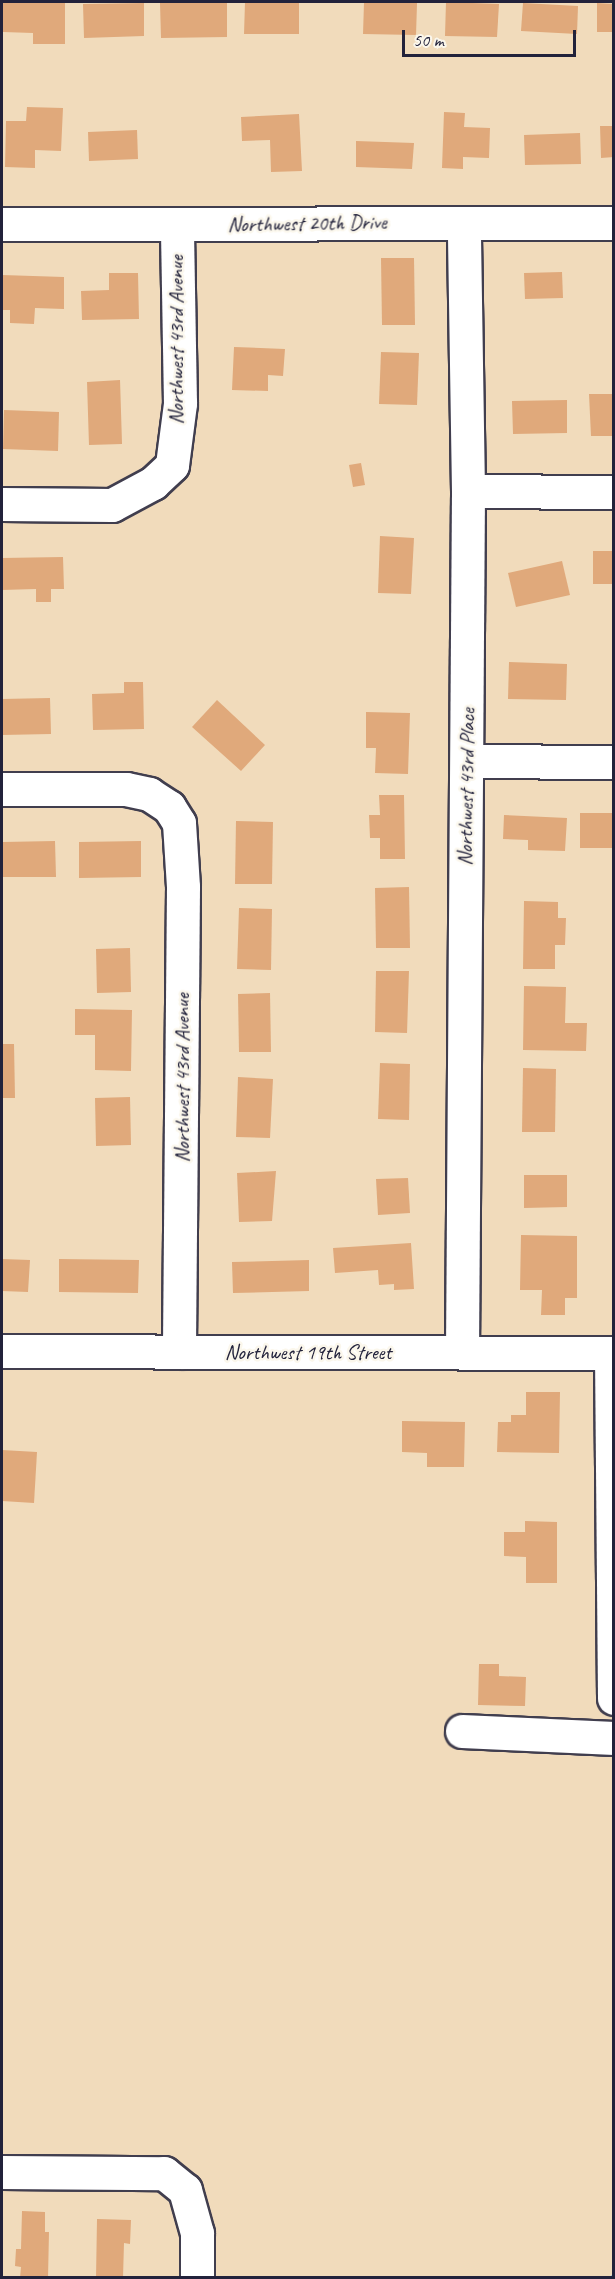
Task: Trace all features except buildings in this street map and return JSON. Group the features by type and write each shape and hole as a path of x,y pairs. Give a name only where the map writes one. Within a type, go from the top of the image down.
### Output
{"street":[{"name":"Northwest 43rd Place","path":"462,1352 468,491 464,223"},
{"name":"Northwest 20th Drive","path":"2,224 614,223"},
{"name":"Northwest 43rd Avenue","path":"2,504 112,505 153,483 172,465 180,404 177,225"},
{"path":"468,491 614,492"},
{"path":"466,761 614,762"},
{"name":"Northwest 43rd Avenue","path":"2,789 126,789 149,794 170,807 182,838 179,1352"},
{"name":"Northwest 19th Street","path":"2,1351 612,1353"},
{"path":"612,1353 614,1698"},
{"path":"462,1731 614,1738"},
{"path":"2,2172 164,2174 185,2190 196,2234 197,2277"}]}
